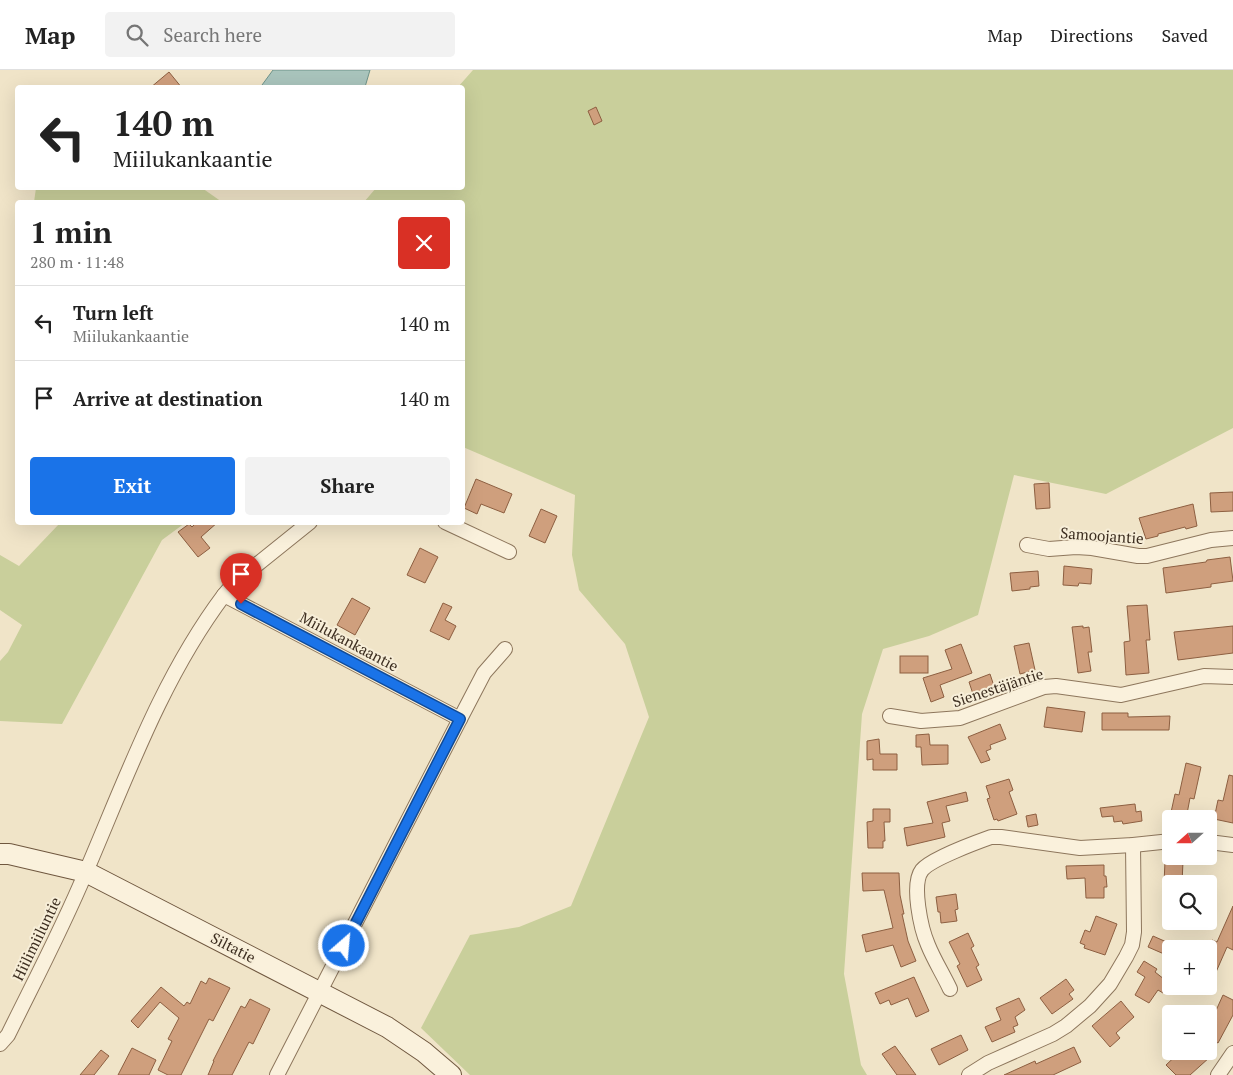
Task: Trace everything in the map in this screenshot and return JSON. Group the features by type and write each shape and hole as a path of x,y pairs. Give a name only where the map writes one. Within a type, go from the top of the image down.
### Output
{"street":[{"path":"86,872 149,722 169,681 224,595 234,583 306,525"},
{"path":"451,525 509,552"},
{"name":"Samoojantie","path":"1027,545 1049,549 1092,548 1147,556 1211,540 1233,538"},
{"name":"Miilukankaantie","path":"224,595 460,719"},
{"path":"277,1075 484,673 505,649"},
{"name":"Sienestäjäntie","path":"890,716 921,720 960,718 1044,687 1056,686 1121,695 1204,676 1233,677"},
{"path":"950,989 922,929 917,890 918,879 922,870 933,862 991,837 1080,848 1162,842"},
{"path":"1218,843 1233,845"},
{"path":"969,1075 988,1063 1053,1034 1066,1026 1090,1006 1110,984 1132,945 1134,932 1134,845"},
{"name":"Siltatie","path":"0,854 19,856 86,872 378,1023 402,1037 451,1075"},
{"name":"Hiilimiiluntie","path":"0,1044 8,1036 86,872"},
{"path":"1218,1075 1233,1053"}],"green space":[{"path":"473,70 1233,70 1233,428 1106,494 1014,475 978,615 929,636 883,649 862,714 844,974 861,1065 867,1075 470,1075 421,1028 470,935 519,927 571,906 649,717 625,644 579,590 572,555 575,495 465,448 465,200 366,200 374,190 465,190 465,85 460,85"},
{"path":"36,190 205,190 219,200 34,200"},
{"path":"58,525 182,525 162,540 62,724 0,721 0,661 8,652 22,625 0,610 0,555 19,566"}],"water":[{"path":"273,70 370,70 366,85 262,85"}],"building":[{"path":"169,72 180,85 154,85"},
{"path":"596,107 602,121 594,125 588,111"},
{"path":"476,479 512,494 504,513 481,504 477,514 465,508"},
{"path":"1049,483 1050,508 1036,509 1034,484"},
{"path":"1233,492 1233,511 1211,512 1210,493"},
{"path":"1193,504 1197,526 1186,529 1185,527 1146,539 1139,518"},
{"path":"541,509 557,516 545,543 529,536"},
{"path":"188,525 192,527 194,525 215,525 201,537 210,548 198,557 178,532"},
{"path":"420,548 438,557 425,583 407,575"},
{"path":"1230,557 1233,581 1211,584 1211,587 1166,593 1163,568"},
{"path":"1064,566 1092,569 1091,584 1079,583 1078,586 1063,585"},
{"path":"1038,571 1039,586 1012,591 1010,573"},
{"path":"352,598 370,608 355,635 337,625"},
{"path":"443,603 452,607 445,620 456,626 449,640 430,631"},
{"path":"1147,605 1150,640 1146,640 1149,673 1126,675 1124,642 1130,641 1127,606"},
{"path":"1083,626 1083,628 1089,627 1092,652 1088,652 1091,671 1078,673 1072,627"},
{"path":"1233,626 1233,653 1178,660 1174,632"},
{"path":"1029,643 1035,670 1020,674 1014,646"},
{"path":"961,644 972,673 940,685 944,697 931,702 923,678 952,669 945,650"},
{"path":"900,656 928,656 928,673 900,673"},
{"path":"990,674 994,686 973,694 969,682"},
{"path":"1047,707 1085,712 1082,732 1044,727"},
{"path":"1102,713 1128,713 1128,717 1170,716 1169,730 1102,730"},
{"path":"1000,724 1006,739 990,745 991,749 986,751 990,760 981,763 968,737"},
{"path":"929,734 930,745 948,745 948,764 922,765 921,747 916,747 916,735"},
{"path":"879,739 880,754 897,754 897,770 873,770 873,759 867,760 867,741"},
{"path":"1186,763 1201,767 1194,799 1190,798 1188,810 1172,810 1175,794 1179,795"},
{"path":"1229,775 1233,776 1233,823 1218,820 1218,810 1216,810 1218,800 1223,801"},
{"path":"1009,779 1013,790 1009,792 1017,814 998,821 997,819 994,820 987,799 990,798 986,786"},
{"path":"966,792 968,801 946,806 950,821 942,823 945,837 907,846 904,828 933,823 927,802"},
{"path":"1135,804 1136,812 1141,811 1142,821 1123,824 1122,821 1114,822 1113,816 1102,817 1100,808"},
{"path":"873,809 890,809 890,822 884,822 885,841 883,841 883,848 868,848 867,822 873,821"},
{"path":"1036,814 1038,825 1028,827 1026,816"},
{"path":"1104,865 1107,887 1104,887 1104,898 1086,898 1085,878 1067,879 1066,866"},
{"path":"1165,865 1183,865 1182,875 1164,875"},
{"path":"862,873 899,873 900,895 904,914 902,914 908,941 916,961 901,967 893,945 866,952 862,935 893,928 884,890 863,891"},
{"path":"956,894 958,909 955,910 957,921 941,923 936,897"},
{"path":"1233,906 1233,950 1227,947 1217,970 1217,942"},
{"path":"1096,916 1117,924 1105,955 1084,948 1085,945 1080,943 1085,930 1090,932"},
{"path":"968,933 974,946 971,948 979,965 976,967 982,980 967,987 957,966 960,964 949,942"},
{"path":"1153,936 1162,940 1162,953 1148,947"},
{"path":"1144,961 1157,969 1155,972 1162,978 1162,992 1158,990 1149,1003 1135,995 1145,977 1137,972"},
{"path":"914,977 929,1011 916,1017 908,998 891,1005 889,1000 880,1004 875,993"},
{"path":"209,978 230,988 213,1021 209,1019 181,1075 168,1075 158,1070 172,1041 168,1039 179,1018 160,1002 138,1028 131,1021 161,987 184,1006 187,1002 190,1004 201,981 206,984"},
{"path":"1066,979 1074,990 1069,994 1073,999 1052,1014 1040,998"},
{"path":"1223,995 1233,1000 1233,1015 1218,1043 1217,1042 1217,1008"},
{"path":"1019,998 1025,1010 1015,1017 1018,1025 1013,1027 1015,1032 992,1042 985,1027 1001,1020 996,1008"},
{"path":"250,999 270,1009 253,1044 249,1042 232,1075 208,1075 213,1061 241,1006 245,1008"},
{"path":"1121,1001 1134,1017 1116,1033 1120,1038 1110,1047 1092,1026"},
{"path":"961,1035 968,1050 939,1065 931,1049"},
{"path":"895,1046 916,1075 897,1075 882,1054"},
{"path":"1074,1047 1081,1062 1053,1075 1004,1075 1035,1061 1036,1064"},
{"path":"132,1048 156,1060 149,1075 118,1075"},
{"path":"101,1050 109,1056 94,1075 80,1075"},
{"path":"1171,1060 1207,1060 1190,1075 1176,1075 1166,1065"}],"route":[{"path":"241,604 460,719 344,946"}]}
